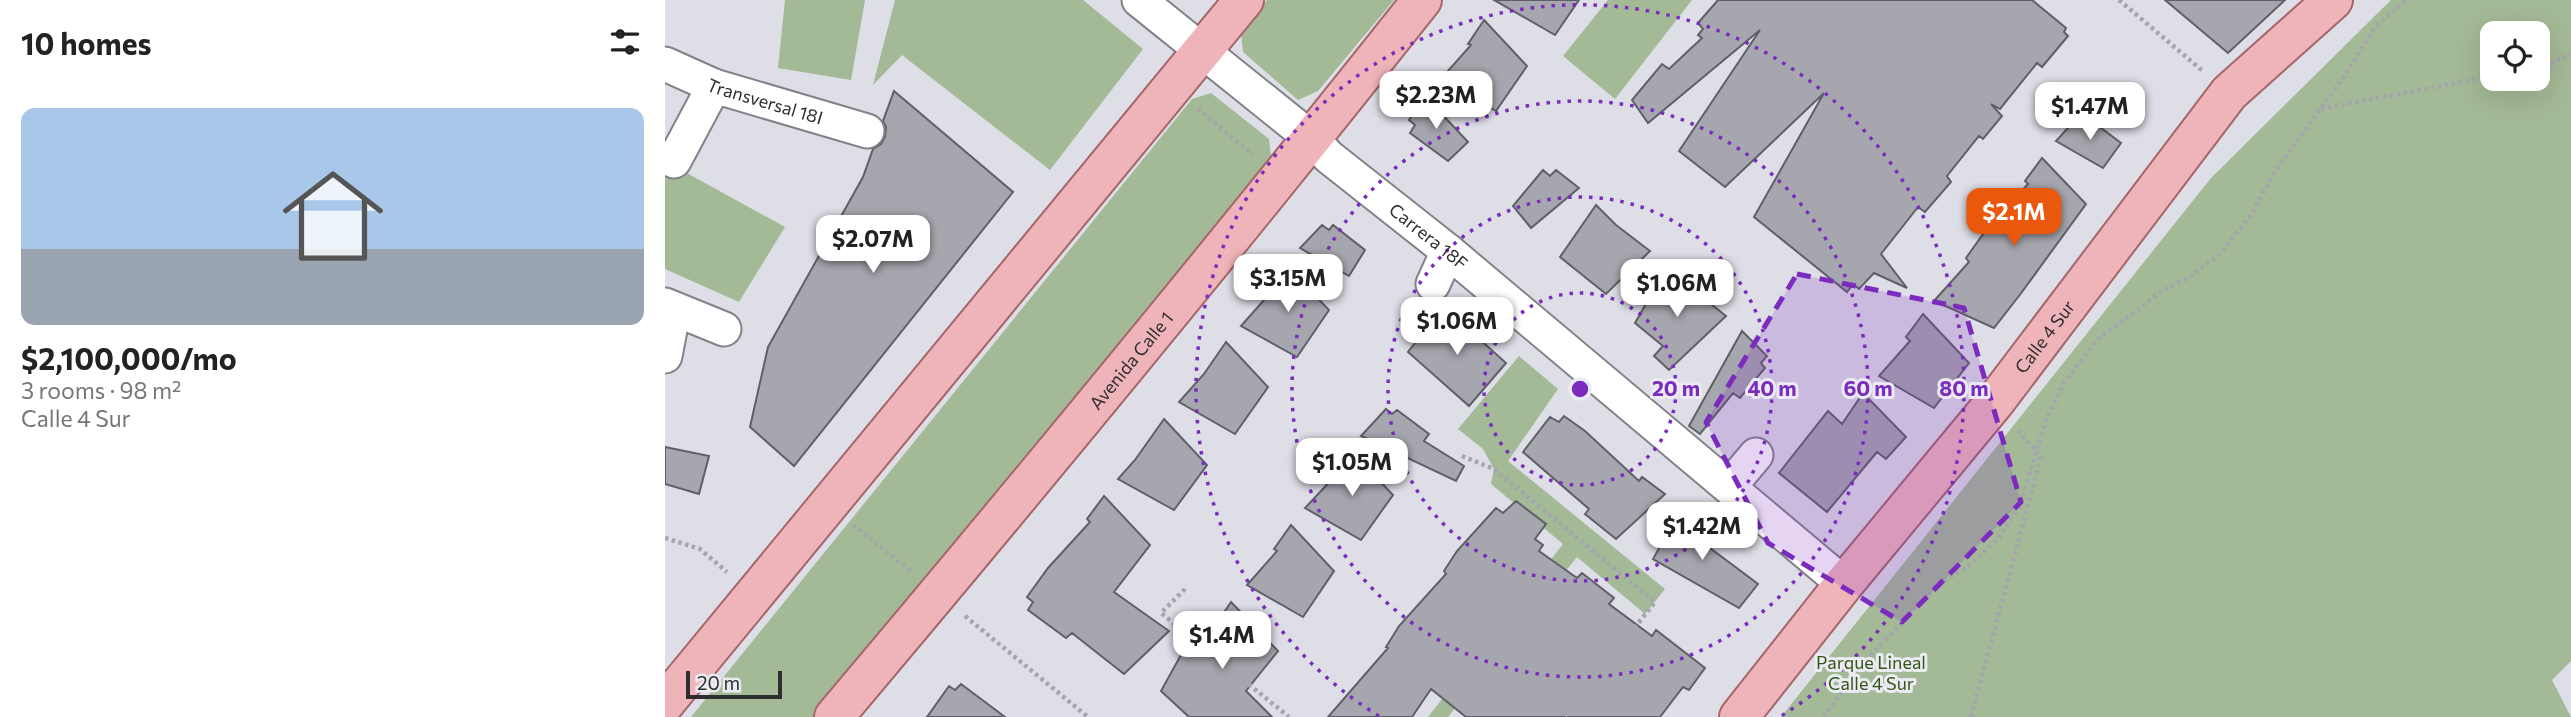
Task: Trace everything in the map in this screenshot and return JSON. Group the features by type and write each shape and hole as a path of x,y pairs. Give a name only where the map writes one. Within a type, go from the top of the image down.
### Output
{"main road":[{"path":"665,703 1244,0"},
{"name":"Avenida Calle 1","path":"834,717 1312,139 1422,0"},
{"name":"Calle 4 Sur","path":"1739,717 1994,403 2229,93 2321,3"}],"street":[{"name":"Carrera 18F","path":"1139,0 1448,251 1845,584"},
{"name":"Transversal 18I","path":"665,64 714,86 867,131"},
{"path":"674,161 714,86"},
{"path":"1433,284 1448,251"},
{"path":"665,356 670,307 724,329"},
{"path":"1729,487 1756,455"}],"path":[{"path":"2119,0 2229,93"},
{"path":"1823,717 1859,667 1941,583 1971,564 1997,540 2020,505 2047,418 2065,382 2097,340 2162,291 2191,276 2219,254 2251,215 2274,173 2345,75 2375,27 2406,0"},
{"path":"2550,64 2571,54"},
{"path":"2321,109 2480,78"},
{"path":"1173,87 1280,177"},
{"path":"1971,717 2041,457 1994,403"},
{"path":"1462,456 1494,469 1655,602 1564,717"},
{"path":"665,538 700,550 731,574"},
{"path":"1185,589 1161,613 1289,717"}],"highlighted area":[{"path":"1797,274 1964,308 2021,502 1902,622 1768,543 1706,422"}],"green space":[{"path":"785,0 865,0 851,80 778,68"},
{"path":"895,0 1083,0 1143,49 1050,170 902,55 873,85"},
{"path":"1267,0 1394,0 1318,91 1298,100 1243,52 1241,32"},
{"path":"1608,0 1692,0 1615,99 1563,56"},
{"name":"Parque Lineal Calle 4 Sur","path":"2391,0 2571,0 2571,661 2552,680 2571,717 1781,717 2211,178"},
{"path":"1211,93 1269,139 1272,166 816,717 691,717 1192,99"},
{"path":"665,161 785,227 739,302 665,269"},
{"path":"1519,356 1558,389 1508,461 1665,589 1645,614 1577,557 1448,717 1428,717 1563,544 1491,484 1494,469 1483,449 1458,429"}],"building":[{"path":"1494,0 1579,0 1555,35"},
{"path":"1718,0 2032,0 2066,28 2064,32 2068,36 2042,67 2037,63 2000,109 1991,104 2002,116 1983,139 1979,136 1947,176 1951,182 1925,212 1918,207 1881,254 1907,288 1874,273 1859,289 1853,284 1847,292 1754,217 1824,93 1725,187 1679,151 1760,30 1648,123 1632,100 1662,64 1669,69 1702,38 1698,35 1703,29 1698,23"},
{"path":"2165,0 2285,0 2228,53"},
{"path":"1484,20 1527,66 1496,111 1440,80 1471,45 1468,44"},
{"path":"894,91 1013,192 794,466 750,427 768,347 863,177 873,149 881,144 885,137 886,127 883,121"},
{"path":"1425,96 1468,142 1448,161 1410,133 1415,125 1409,120"},
{"path":"2077,118 2084,123 2089,119 2121,143 2103,168 2056,141"},
{"path":"2042,158 2086,204 2022,292 1994,328 1934,301 1969,262 1966,258 1986,230 2028,184 2025,181"},
{"path":"1543,170 1550,176 1556,170 1579,188 1531,228 1513,206"},
{"path":"1596,205 1616,225 1650,251 1606,294 1560,257"},
{"path":"1322,225 1329,230 1333,225 1365,250 1349,276 1300,248"},
{"path":"1286,265 1329,310 1297,357 1241,326 1272,291 1269,288"},
{"path":"1667,267 1703,303 1706,300 1726,316 1669,370 1654,356 1663,346 1635,323"},
{"path":"1444,307 1506,363 1469,406 1408,352"},
{"path":"1923,314 1969,363 1934,408 1879,376 1910,341 1906,337"},
{"path":"1742,331 1767,356 1761,363 1765,368 1740,398 1733,393 1700,434 1689,426"},
{"path":"1226,342 1268,387 1235,434 1179,402 1204,374"},
{"path":"1863,393 1906,437 1886,459 1877,452 1827,512 1779,473 1828,411 1842,424"},
{"path":"1386,409 1392,414 1397,410 1429,434 1424,441 1464,466 1456,481 1361,436"},
{"path":"1564,416 1585,431 1639,481 1642,477 1665,494 1616,539 1585,514 1589,509 1523,452 1550,417 1559,422"},
{"path":"1164,419 1207,465 1174,510 1118,479"},
{"path":"665,447 709,456 699,494 665,484"},
{"path":"1350,449 1393,495 1361,540 1305,508 1336,475 1333,472"},
{"path":"1104,496 1150,545 1114,592 1169,631 1124,674 1072,633 1066,638 1028,610 1033,602 1027,597 1048,568 1090,522 1087,519"},
{"path":"1516,501 1546,524 1535,539 1543,545 1539,551 1577,578 1582,573 1614,598 1609,604 1652,636 1656,630 1705,668 1689,690 1683,687 1660,717 1466,717 1431,689 1412,717 1328,717 1388,648 1386,647 1399,626 1446,574 1444,571 1457,551 1496,508 1503,513"},
{"path":"1681,509 1705,530 1698,539 1758,584 1739,608 1653,559"},
{"path":"1291,525 1334,571 1303,617 1247,585 1277,551 1274,549"},
{"path":"1231,602 1278,651 1246,691 1272,717 1189,717 1161,691 1187,644 1197,652"},
{"path":"961,684 1005,717 927,717 949,686 955,690"}]}
